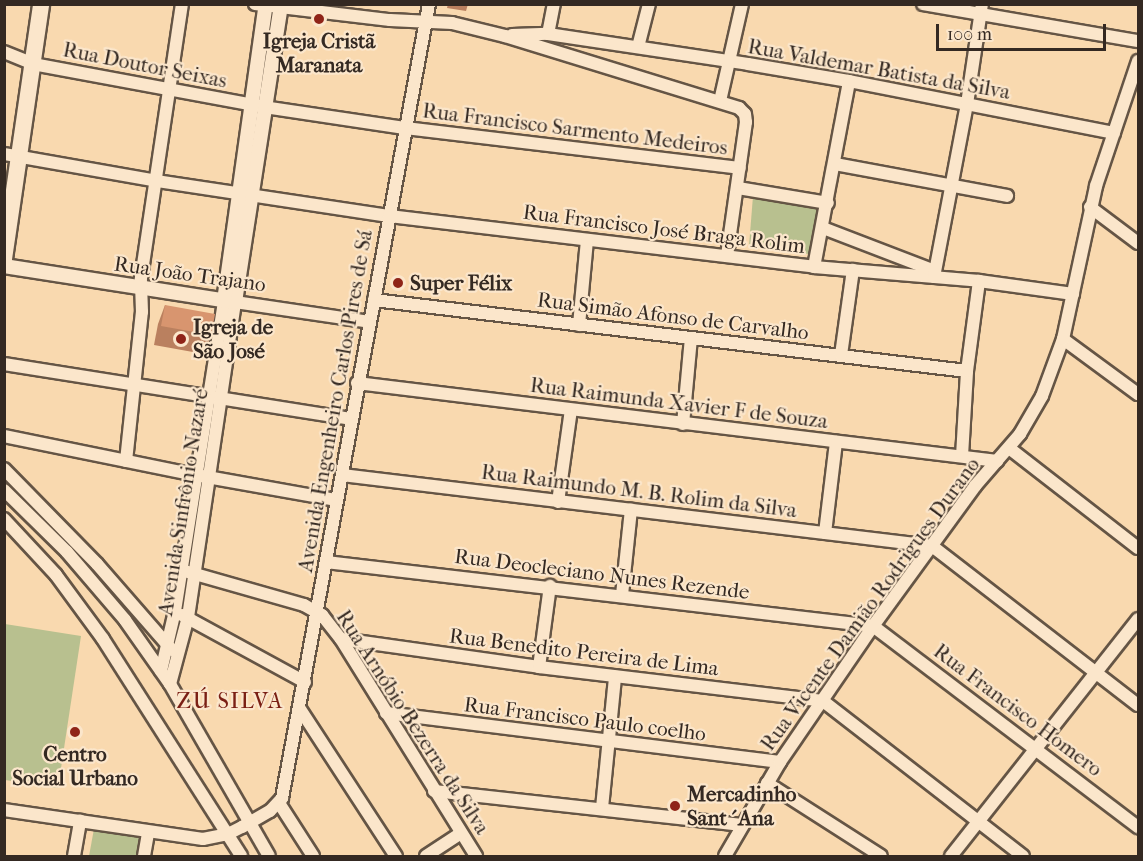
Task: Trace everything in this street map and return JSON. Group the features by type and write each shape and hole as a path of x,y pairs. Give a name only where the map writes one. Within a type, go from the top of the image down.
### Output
{"main road":[{"path":"4,259 12,156 33,64 41,4"}],"street":[{"path":"126,461 143,289 141,278 182,4"},
{"name":"Avenida Engenheiro Carlos Pires de Sá","path":"279,803 285,792 357,383 429,4"},
{"path":"548,34 554,4"},
{"path":"638,47 649,4"},
{"path":"505,36 548,34 731,62 742,4"},
{"path":"923,4 981,10 1138,41"},
{"path":"270,6 452,23 505,36 739,108 745,114 741,168 728,256"},
{"name":"Avenida Sinfrônio Nazaré","path":"170,684 175,611 187,572 209,477 215,398 246,195 270,6"},
{"path":"823,228 935,274 967,104 981,10"},
{"name":"Rua Doutor Seixas","path":"4,52 33,64 170,90 257,106 405,128"},
{"name":"Rua Vicente Damião Rodrigues Durano","path":"725,856 780,762 873,626 1031,416 1051,377 1063,339 1090,207 1138,61"},
{"name":"Rua Valdemar Batista da Silva","path":"720,101 731,62 849,81 1114,133"},
{"path":"814,267 828,203 849,81"},
{"name":"Rua Francisco Sarmento Medeiros","path":"405,128 741,168"},
{"name":"Rua Francisco José Braga Rolim","path":"12,156 157,181 389,216 814,267 935,274 1073,294"},
{"path":"835,164 1007,196"},
{"path":"738,188 828,203"},
{"path":"1090,207 1138,243"},
{"path":"579,325 587,240"},
{"name":"Rua João Trajano","path":"4,266 370,322"},
{"path":"841,355 853,270"},
{"path":"962,456 967,371 979,281"},
{"name":"Rua Simão Afonso de Carvalho","path":"374,300 967,371"},
{"path":"683,424 691,338"},
{"path":"1063,339 1138,394"},
{"path":"4,364 351,419"},
{"name":"Rua Raimunda Xavier F de Souza","path":"357,383 997,461"},
{"name":"Avenida Sinfrônio Nazaré","path":"161,671 188,617 187,572 196,475 215,398"},
{"path":"558,502 571,410"},
{"path":"4,436 196,475 337,500"},
{"path":"825,533 836,442"},
{"path":"1009,448 1138,548"},
{"path":"4,469 97,564 173,651"},
{"name":"Rua Raimundo M. B. Rolim da Silva","path":"342,475 932,546"},
{"path":"4,490 95,583 161,671 269,856"},
{"path":"622,595 631,509"},
{"path":"4,519 56,575 103,639 228,834 236,853"},
{"path":"932,546 1138,705"},
{"name":"Rua Deocleciano Nunes Rezende","path":"326,562 550,586 873,626"},
{"path":"187,572 316,610"},
{"path":"539,667 550,586"},
{"name":"Rua Arnóbio Bezerra da Silva","path":"316,610 341,639 476,856"},
{"path":"175,611 305,682"},
{"path":"951,856 1138,619"},
{"name":"Rua Francisco Homero","path":"873,626 1138,827"},
{"name":"Rua Benedito Pereira de Lima","path":"341,639 615,677 823,701"},
{"path":"602,808 615,677"},
{"path":"823,701 1023,856"},
{"path":"300,709 396,856"},
{"name":"Rua Francisco Paulo coelho","path":"386,713 780,762"},
{"path":"767,783 880,856"},
{"path":"434,791 742,825"},
{"path":"4,810 193,838 228,834 279,803 314,856"},
{"path":"74,856 80,821"},
{"path":"144,856 148,832"},
{"path":"426,856 460,833"}],"green space":[{"path":"753,196 826,208 816,255 749,246"},
{"path":"5,624 81,636 58,788 5,780"},
{"path":"94,829 149,838 146,856 89,856"}],"building":[{"path":"165,305 215,314 211,335 161,326"}],"place":[{"name":"Igreja Cristã Maranata","path":"319,19"},
{"name":"Super Félix","path":"398,283"},
{"name":"Igreja de São José","path":"181,339"},
{"name":"Centro Social Urbano","path":"75,732"},
{"name":"Mercadinho Sant´Ana","path":"675,806"}],"district":[{"name":"ZÚ SILVA","path":"230,702"}]}
